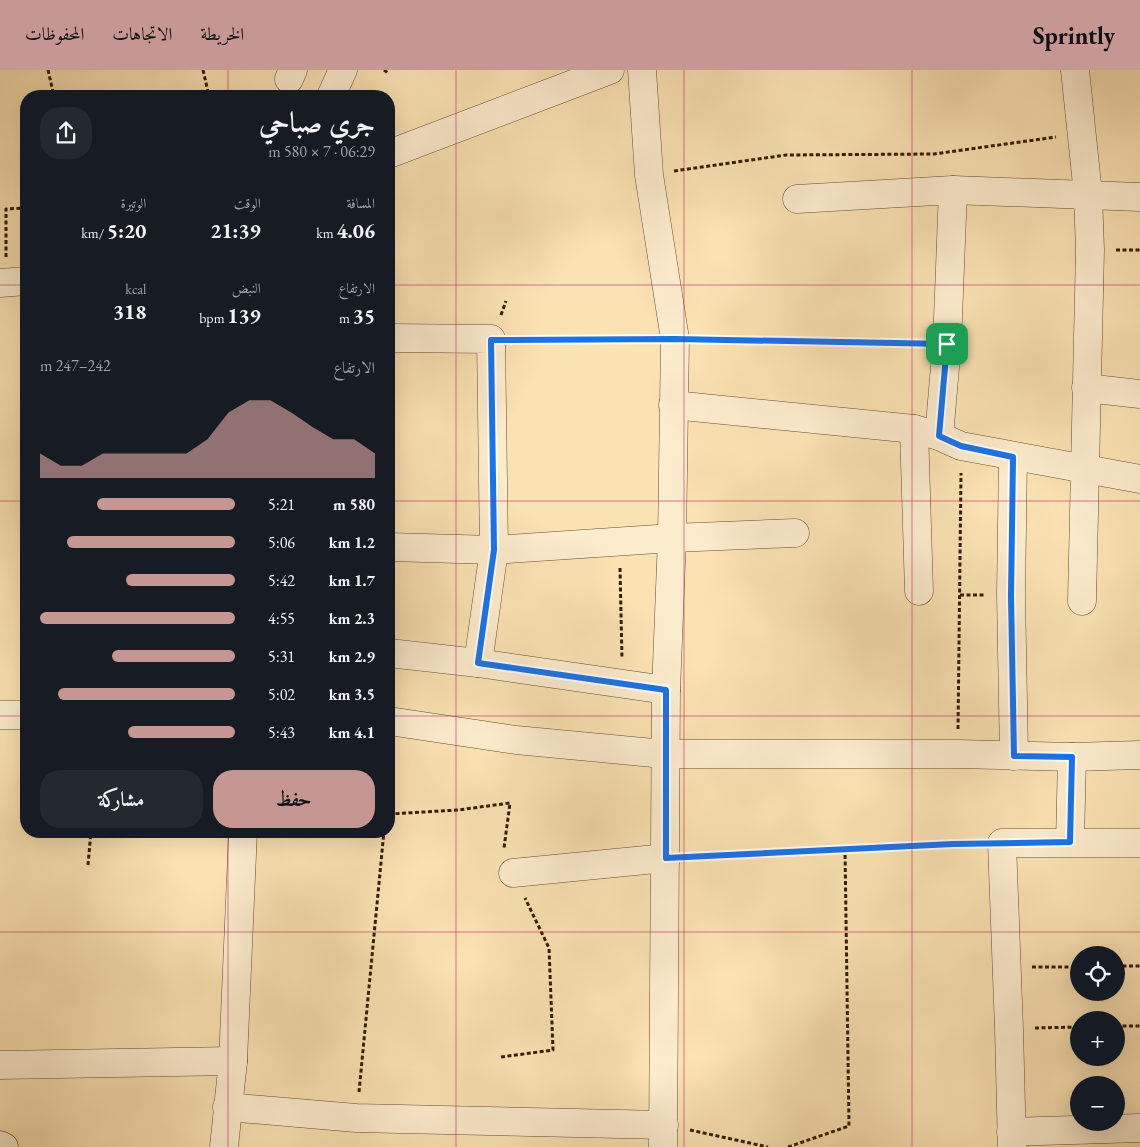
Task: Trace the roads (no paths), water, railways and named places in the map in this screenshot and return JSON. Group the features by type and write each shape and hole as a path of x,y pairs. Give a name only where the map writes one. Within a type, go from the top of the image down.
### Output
{"street":[{"path":"334,90 343,70"},
{"path":"395,152 610,70"},
{"path":"227,1107 356,1118 664,1136 666,858 664,754 672,538 675,339 649,175 642,70"},
{"path":"1075,70 1088,194 1090,250 1082,601"},
{"path":"919,591 938,437 947,344 953,190"},
{"path":"797,199 953,190 1140,197"},
{"path":"395,338 491,340 494,550 478,663"},
{"path":"1086,388 1140,394"},
{"path":"673,405 938,437 1013,457 1140,479"},
{"path":"1013,457 1011,596 1014,756"},
{"path":"395,547 494,550 672,538 795,533"},
{"path":"395,654 478,663 666,690"},
{"path":"0,715 20,714"},
{"path":"395,722 516,740 664,754 958,754 1072,757 1140,755"},
{"path":"1070,842 1072,757"},
{"path":"224,1147 233,1061 243,838"},
{"path":"1140,844 1002,843 1011,1139 1140,1128"},
{"path":"513,873 666,858"},
{"path":"0,1064 233,1061"},
{"path":"0,1145 4,1147"}]}
